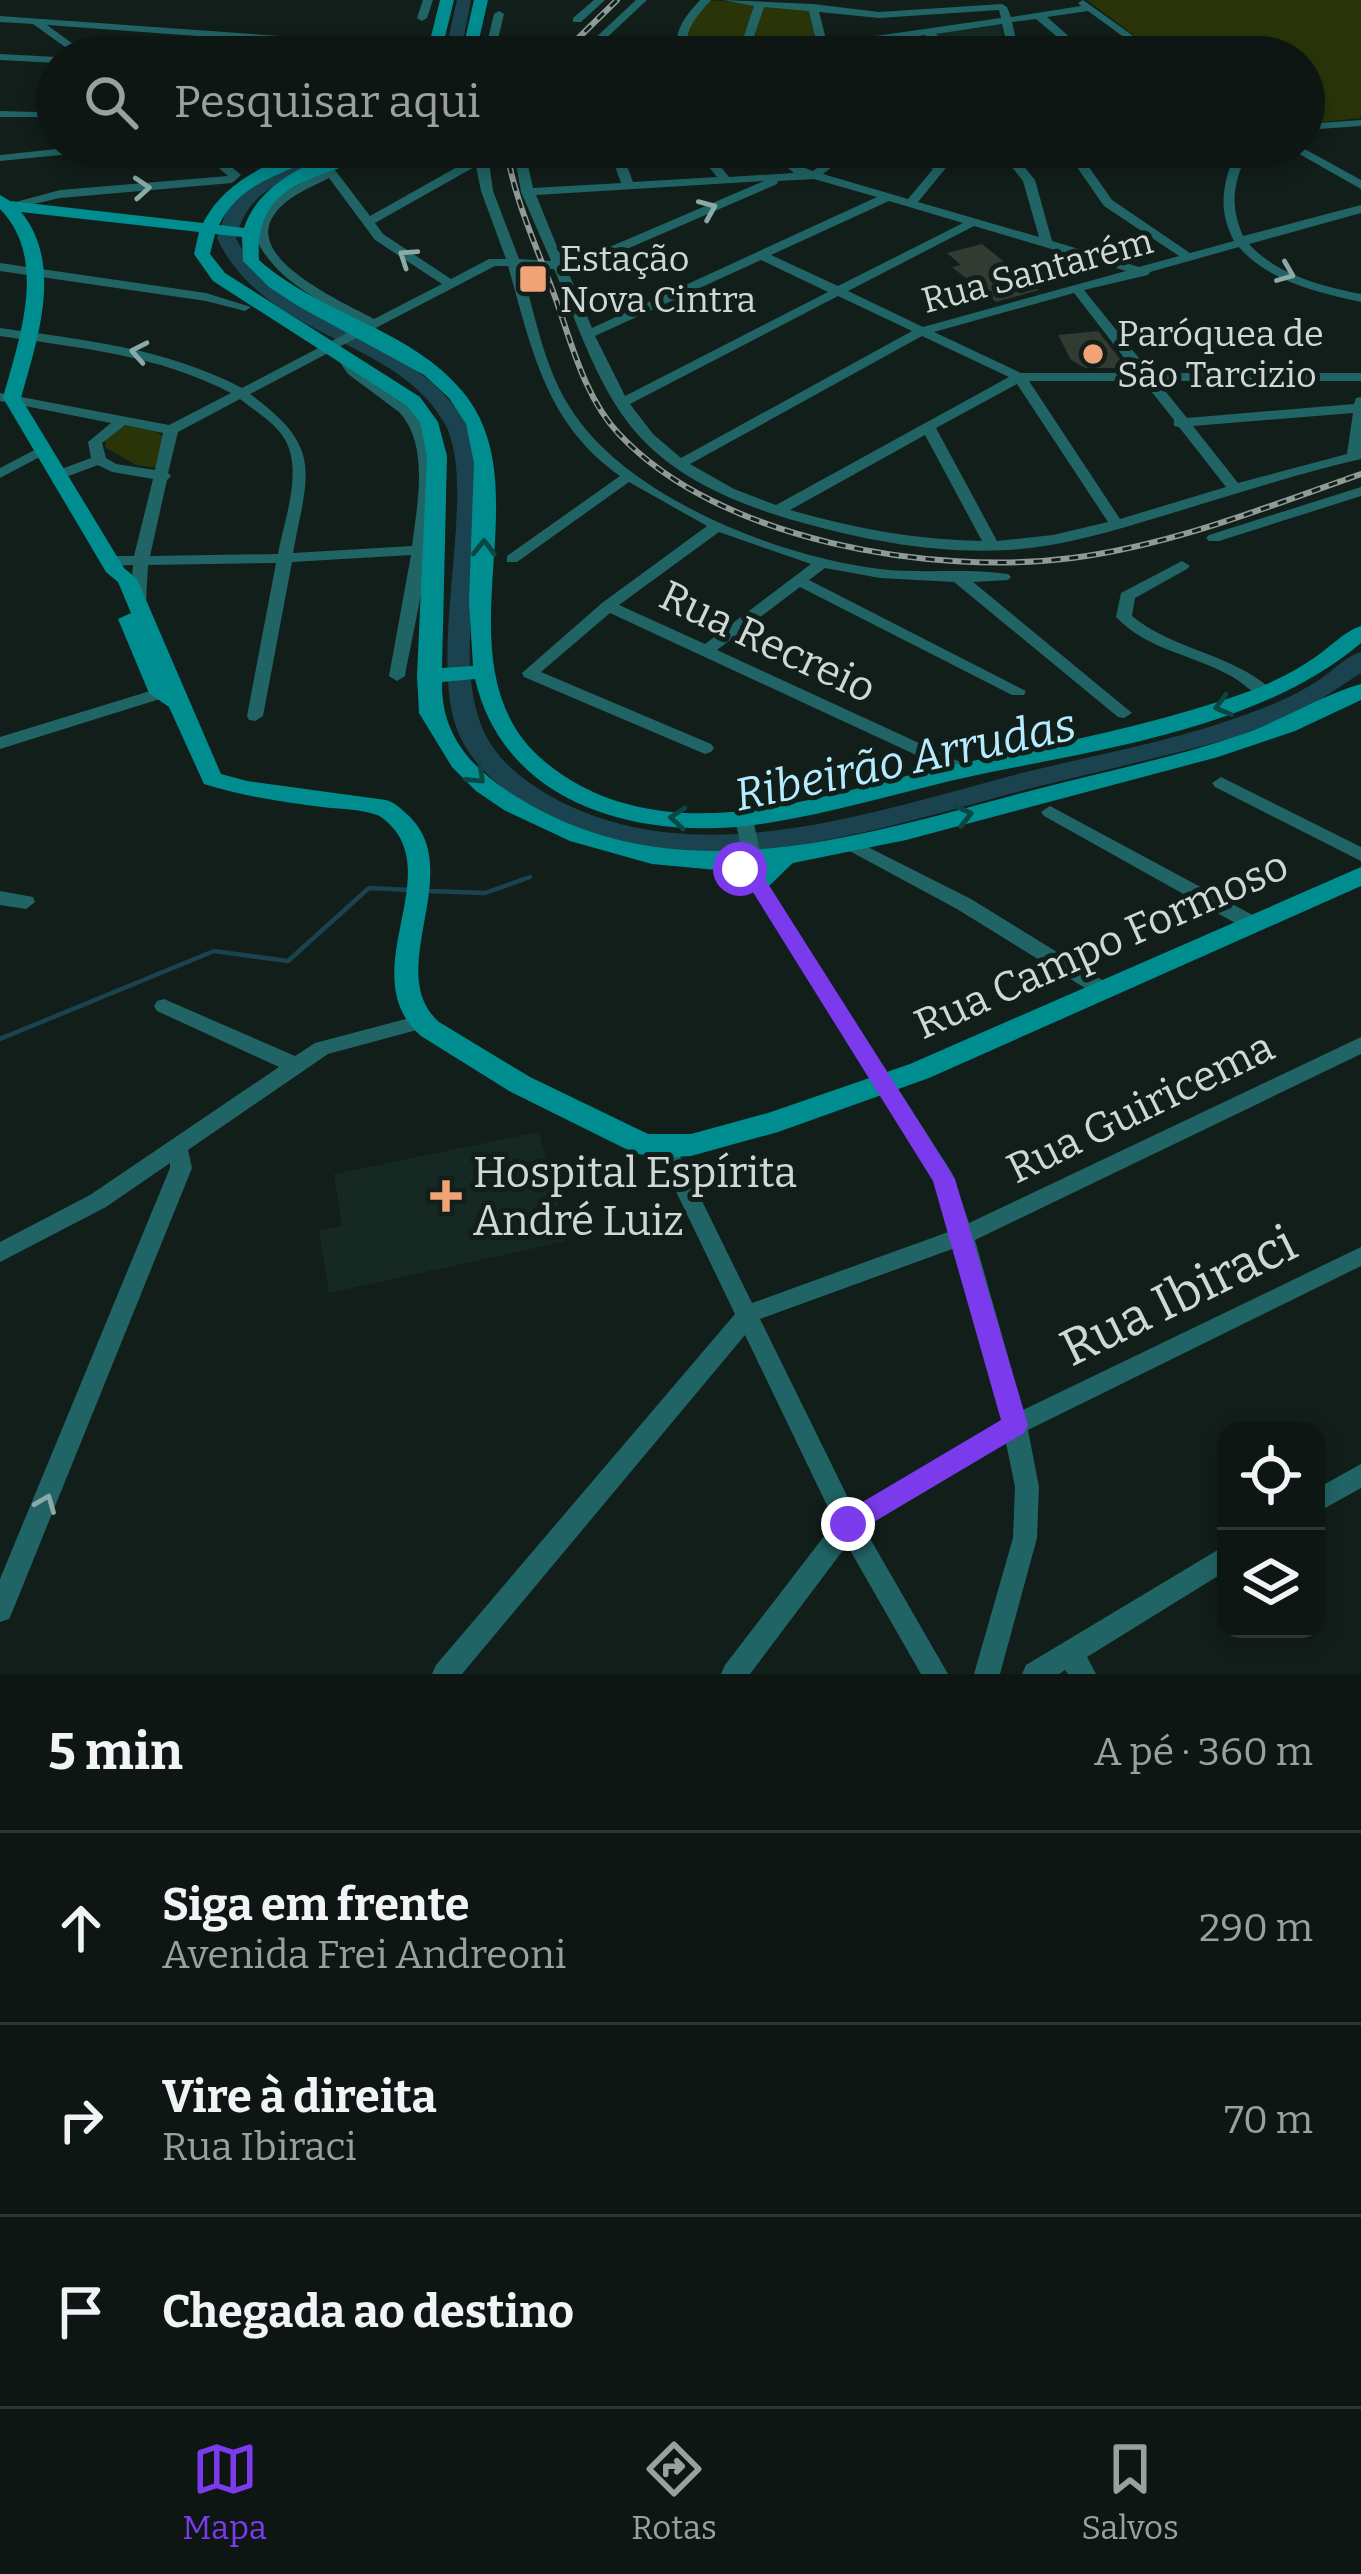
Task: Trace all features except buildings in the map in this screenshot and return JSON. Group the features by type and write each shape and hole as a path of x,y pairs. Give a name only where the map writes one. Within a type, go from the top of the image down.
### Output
{"main road":[{"path":"438,36 447,0"},
{"path":"473,36 481,0"},
{"path":"279,168 245,183 220,204 207,241 219,278 278,319 335,347 413,401 429,422 436,456 430,713 446,743 481,784 539,821 586,839 740,869 769,868 792,855 850,844 1303,724 1361,691"},
{"path":"5,208 207,241 243,236 267,199 329,169"},
{"path":"44,211 60,194"},
{"path":"5,208 207,241"},
{"path":"5,208 32,243 36,271 28,337 6,397 61,474 113,566 128,579 170,694"},
{"path":"243,236 251,261 346,315 444,384 464,405 485,454 480,672 503,731 554,783 597,803 647,815 745,824 1265,694 1326,663 1361,632"},
{"path":"113,566 114,583 212,779 247,789 386,808 404,820 417,840 416,894 404,968 421,1022 502,1078 644,1145 667,1150"},
{"path":"430,676 480,672"},
{"name":"Rua Campo Formoso","path":"667,1150 805,1113 885,1084 1361,877"}],"street":[{"path":"422,18 428,0"},
{"path":"577,20 600,0"},
{"path":"603,36 642,0"},
{"path":"681,36 706,0"},
{"path":"728,0 879,15 1001,3 1012,36"},
{"path":"872,0 890,36"},
{"path":"749,36 760,3"},
{"path":"903,36 1040,17 1085,4 1129,36"},
{"path":"813,7 822,36"},
{"path":"494,36 499,14"},
{"path":"1040,17 1062,36"},
{"path":"0,19 246,36"},
{"path":"34,21 56,36"},
{"path":"928,32 932,36"},
{"path":"0,57 36,59"},
{"path":"0,114 36,116"},
{"path":"1325,126 1361,123"},
{"path":"0,158 36,154"},
{"path":"1325,165 1361,185"},
{"path":"5,208 60,194 223,182 235,175 226,168"},
{"path":"368,222 456,168"},
{"path":"485,168 545,377 569,418 629,476 717,526 823,562 888,575 1004,577"},
{"path":"522,168 527,192 622,403 661,450 776,511 812,524 868,534 991,544 1051,541 1358,455 1360,404 1179,423"},
{"path":"622,168 628,185"},
{"path":"715,168 724,179"},
{"path":"794,168 1144,272"},
{"path":"527,192 814,175 823,168"},
{"path":"912,202 936,168"},
{"path":"1019,168 1029,180 1046,242"},
{"path":"1084,168 1108,203 1190,258"},
{"path":"1236,168 1228,189 1228,217 1238,245 1288,275 1361,298"},
{"path":"273,273 261,232 270,210 329,169 368,222 401,254 451,284"},
{"path":"6,397 171,430 493,262 560,268 789,175"},
{"path":"589,334 888,197"},
{"name":"Rua Santarém","path":"682,463 922,331 1361,209"},
{"path":"622,403 973,222"},
{"path":"761,255 1019,376 1361,376"},
{"path":"0,267 245,307"},
{"path":"1078,290 1236,490"},
{"path":"0,332 146,352 194,367 243,392 292,434 302,456 255,716"},
{"path":"335,347 346,367 399,403 417,422 426,451 418,550 397,676"},
{"path":"776,511 1019,376"},
{"path":"1019,376 1115,522"},
{"path":"121,422 95,442 99,460 112,468 164,476"},
{"path":"928,426 991,544"},
{"path":"138,602 141,562 171,430"},
{"path":"0,474 44,449"},
{"path":"61,474 99,460"},
{"path":"512,560 629,476"},
{"path":"1214,538 1361,491"},
{"path":"705,748 530,673 608,607 717,526"},
{"path":"113,566 418,550"},
{"path":"705,652 823,562"},
{"path":"1182,566 1127,596 1124,617 1160,641 1253,680 1265,694"},
{"path":"958,578 1124,713"},
{"path":"800,581 1018,691"},
{"name":"Rua Recreio","path":"608,607 963,770"},
{"path":"0,742 170,694"},
{"path":"1221,783 1361,854"},
{"path":"1050,812 1253,924"},
{"path":"745,824 754,865 944,1179 963,1236 1015,1425 1027,1487 1025,1538 987,1674"},
{"path":"850,844 964,904 1105,991"},
{"path":"0,898 26,902"},
{"path":"164,1006 295,1065"},
{"path":"0,1252 98,1201 322,1048 421,1022"},
{"name":"Rua Guiricema","path":"750,1313 963,1236 1361,1045"},
{"path":"0,1610 181,1168 177,1147"},
{"path":"667,1150 750,1313 848,1524 926,1671"},
{"name":"Rua Ibiraci","path":"848,1524 1015,1425 1361,1256"},
{"path":"445,1674 750,1313"},
{"path":"1325,1497 1361,1475"},
{"path":"734,1674 848,1524"},
{"path":"1035,1674 1076,1663 1217,1563"}],"shaded area":[{"path":"996,25 1004,36 936,36"},
{"name":"Hospital Espírita André Luiz","path":"539,1132 567,1241 329,1293 319,1231 342,1226 334,1174"}],"green space":[{"path":"708,0 759,4 746,36 687,36 686,28"},
{"path":"1087,0 1361,0 1361,118 1325,122 1325,36 1135,36"},
{"path":"763,5 810,8 814,36 751,36"},
{"path":"125,425 150,428 165,438 157,468 136,465 105,447 105,438"}],"waterway":[{"name":"Ribeirão Arrudas","path":"456,36 464,0"},
{"name":"Ribeirão Arrudas","path":"297,168 268,182 234,210 226,238 239,265 267,291 402,369 434,395 452,418 467,465 458,665 468,725 494,766 558,811 608,831 658,841 753,841 851,825 1226,731 1305,699 1361,660"},
{"path":"428,891 485,893 530,877"},
{"path":"0,1039 214,951 288,961 369,888 410,890"}],"railway":[{"path":"580,36 617,0"},
{"path":"511,168 573,349 607,419 661,471 712,501 770,525 894,555 957,561 1072,558 1183,534 1361,474"}],"place":[{"name":"Estação Nova Cintra","path":"533,279"},
{"name":"Paróquea de São Tarcizio","path":"1093,354"},
{"name":"Hospital Espírita André Luiz","path":"446,1196"}],"route":[{"path":"740,869 758,884 944,1179 1015,1425 848,1524"}]}
